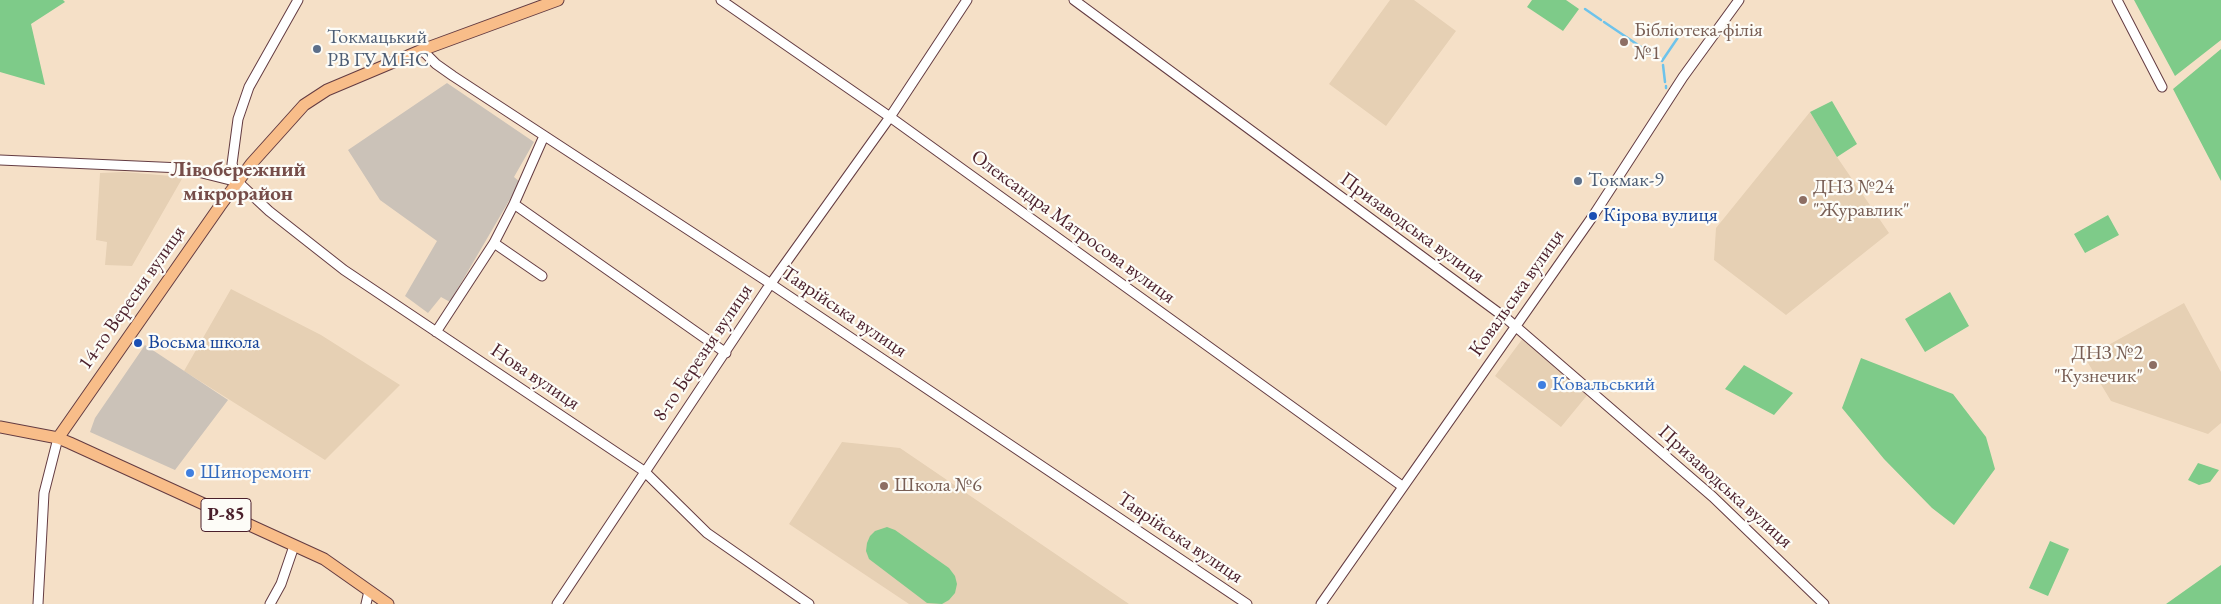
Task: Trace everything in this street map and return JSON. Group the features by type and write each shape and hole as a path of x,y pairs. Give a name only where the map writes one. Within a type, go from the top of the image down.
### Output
{"main road":[{"name":"14-го Вересня вулиця","path":"58,438 238,182 304,105 327,90 422,50 558,0"},
{"name":"Р-85","path":"0,427 58,438 324,559 388,604"}],"street":[{"path":"238,182 232,164 238,119 249,87 298,0"},
{"name":"Олександра Матросова вулиця","path":"722,0 890,116 1402,486"},
{"name":"8-го Березня вулиця","path":"558,604 644,471 726,353 771,284 890,116 967,0"},
{"name":"Призаводська вулиця","path":"1074,0 1514,326 1714,497 1824,604"},
{"name":"Ковальська вулиця","path":"1321,604 1514,326 1593,216 1683,77 1738,0"},
{"path":"2117,0 2162,87"},
{"name":"Таврійська вулиця","path":"422,50 436,64 453,76 771,284 1247,604"},
{"path":"436,332 494,243 514,204 544,136"},
{"path":"0,160 182,168 238,182"},
{"name":"Нова вулиця","path":"238,182 269,211 344,270 644,471 707,533 809,604"},
{"path":"514,204 726,353"},
{"path":"494,243 542,276"},
{"name":"14-го Вересня вулиця","path":"38,604 44,493 58,438"},
{"path":"270,604 281,584 294,546"},
{"path":"366,604 369,591"}],"shaded area":[{"path":"1390,0 1414,0 1456,31 1386,126 1329,84"},
{"path":"447,83 534,142 514,177 520,182 450,302 441,297 428,313 405,296 437,241 380,200 348,150"},
{"name":"ДНЗ №24 \"Журавлик\"","path":"1810,112 1837,157 1889,233 1786,315 1714,260 1716,228"},
{"path":"124,172 183,177 132,266 105,265 107,242 96,240 100,173"},
{"path":"231,289 321,335 400,385 325,460 184,371"},
{"name":"ДНЗ №2 \"Кузнечик\"","path":"2184,303 2221,372 2221,423 2208,434 2111,401 2085,358"},
{"name":"Ковальський","path":"1523,338 1589,393 1561,427 1495,376"},
{"path":"145,345 228,400 175,470 90,432 95,418"},
{"name":"Школа №6","path":"842,442 900,448 1129,604 909,604 789,524"}],"green space":[{"path":"0,0 63,0 65,2 31,24 45,85 0,72"},
{"path":"1532,0 1566,0 1579,9 1563,31 1527,7"},
{"path":"2134,0 2221,0 2221,40 2175,76"},
{"path":"2221,49 2221,181 2173,89"},
{"path":"1832,101 1857,144 1837,157 1810,112"},
{"path":"2108,215 2119,235 2085,253 2074,234"},
{"path":"1950,292 1969,326 1925,352 1905,319"},
{"path":"1861,358 1953,394 1986,437 1995,469 1954,525 1932,508 1884,459 1842,408"},
{"path":"1744,365 1793,393 1774,415 1725,389"},
{"path":"2198,463 2219,470 2210,482 2199,485 2188,480"},
{"path":"887,527 895,530 949,568 955,576 957,584 955,593 949,600 942,604 927,603 869,559 866,551 870,536 875,531"},
{"path":"2050,541 2069,549 2048,596 2029,588"},
{"path":"2221,565 2221,604 2166,604"}],"waterway":[{"path":"1585,9 1601,20"},
{"path":"1604,22 1644,49"},
{"path":"1662,61 1683,30"},
{"path":"1647,51 1661,60"},
{"path":"1663,65 1665,82"}],"place":[{"name":"Бібліотека-філія №1","path":"1624,42"},
{"name":"Токмацький РВ ГУ МНС","path":"317,49"},
{"name":"Токмак-9","path":"1578,181"},
{"name":"ДНЗ №24 \"Журавлик\"","path":"1803,200"},
{"name":"Кірова вулиця","path":"1593,216"},
{"name":"Восьма школа","path":"138,343"},
{"name":"ДНЗ №2 \"Кузнечик\"","path":"2153,365"},
{"name":"Ковальський","path":"1542,385"},
{"name":"Шиноремонт","path":"190,473"},
{"name":"Школа №6","path":"884,486"}],"district":[{"name":"Лівобережний мікрорайон","path":"238,182"}]}
